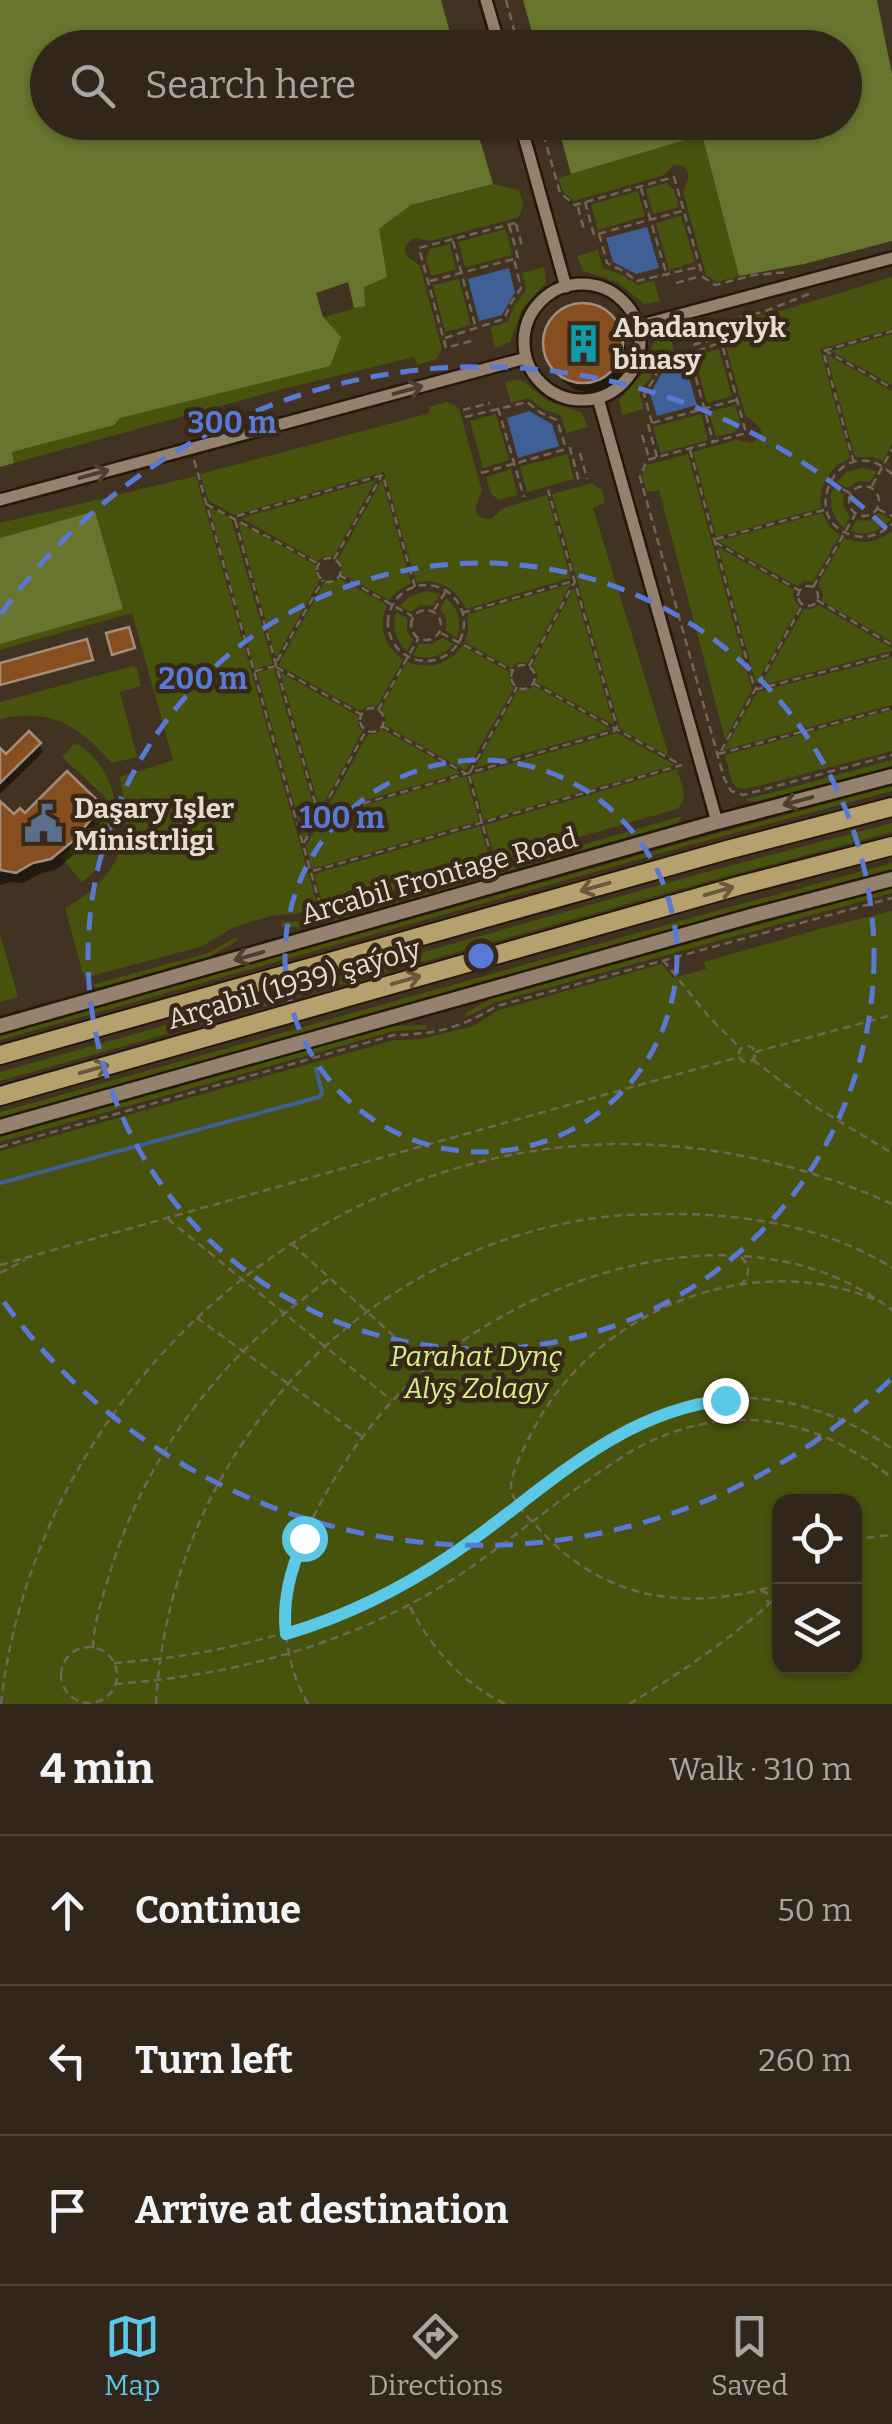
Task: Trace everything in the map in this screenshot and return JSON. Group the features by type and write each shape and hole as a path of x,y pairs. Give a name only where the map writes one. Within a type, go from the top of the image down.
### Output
{"main road":[{"name":"Arçabil (1939) şaýoly","path":"0,1054 892,807"},
{"name":"Arçabil (1939) şaýoly","path":"0,1096 719,891 892,846"}],"street":[{"path":"486,0 495,30"},
{"path":"525,140 566,287"},
{"path":"638,326 892,258"},
{"path":"596,286 614,294 629,308 638,326 640,346 635,366 616,389 598,398 578,400 549,390 535,376 526,358 526,328 534,310 548,296 566,287 596,286"},
{"path":"0,500 526,358"},
{"path":"598,398 717,822"},
{"name":"Arcabil Frontage Road","path":"0,1026 892,776"},
{"path":"0,1127 892,879"}],"path":[{"path":"506,0 514,30"},
{"path":"545,140 560,192 577,204 584,230"},
{"path":"577,204 674,177 702,276"},
{"path":"641,186 667,276"},
{"path":"585,202 594,235 684,210"},
{"path":"471,341 446,348 419,248 518,222 523,249"},
{"path":"428,282 518,258 509,224"},
{"path":"598,234 607,263 637,281 700,267"},
{"path":"453,239 476,329"},
{"path":"443,338 504,319 521,288 514,259"},
{"path":"676,283 702,276 716,284 802,270"},
{"path":"649,460 746,433 719,332 726,320 764,312 811,293"},
{"path":"824,350 892,331"},
{"path":"694,344 721,340"},
{"path":"652,423 644,394 660,363 721,340"},
{"path":"824,350 892,388"},
{"path":"824,350 854,463"},
{"path":"689,352 713,442"},
{"path":"657,458 648,424 737,400"},
{"path":"465,417 527,402 558,420 566,449"},
{"path":"463,410 490,403"},
{"path":"498,408 524,497"},
{"path":"642,435 649,460 640,478 726,784 736,795 743,795 892,755"},
{"path":"481,473 570,448 580,481"},
{"path":"690,448 756,688"},
{"path":"871,488 892,449"},
{"path":"580,454 588,479"},
{"path":"194,460 323,915"},
{"path":"892,474 882,466 864,461 854,463 841,468 826,495 827,509 844,532 871,536 892,524"},
{"path":"236,518 382,476"},
{"path":"334,560 382,476"},
{"path":"382,476 415,587"},
{"path":"830,482 850,494"},
{"path":"856,488 871,488 879,500 877,508 871,514 856,514 848,501 850,494 856,488"},
{"path":"548,490 616,729"},
{"path":"206,504 319,564"},
{"path":"877,508 892,516"},
{"path":"714,541 827,509"},
{"path":"813,587 856,514"},
{"path":"236,518 321,814"},
{"path":"714,541 800,591"},
{"path":"326,558 334,560 340,566 339,575 331,581 323,580 318,574 319,564 326,558"},
{"path":"339,575 413,617"},
{"path":"276,666 323,580"},
{"path":"462,613 575,581"},
{"path":"528,666 575,581"},
{"path":"429,585 446,591 462,613 459,641 452,651 438,659 422,661 408,657 388,632 392,605 415,587 429,585"},
{"path":"813,587 818,592 817,600 804,604 799,599 800,591 813,587"},
{"path":"434,612 446,591"},
{"path":"817,600 892,645"},
{"path":"718,754 804,604"},
{"path":"426,610 434,612 441,624 439,632 434,638 418,638 411,625 413,617 426,610"},
{"path":"439,632 513,671"},
{"path":"378,710 418,638"},
{"path":"756,688 892,654"},
{"path":"521,665 528,666 534,672 533,682 526,688 518,687 512,681 513,671 521,665"},
{"path":"254,672 276,666 362,715"},
{"path":"310,872 682,765 533,682"},
{"path":"468,773 518,687"},
{"path":"718,754 892,708"},
{"path":"370,709 378,710 383,716 382,726 374,732 366,730 361,724 362,715 370,709"},
{"path":"382,726 468,773 494,866"},
{"path":"321,814 616,729"},
{"path":"302,844 366,730"},
{"path":"0,1147 394,1035 422,1036 476,1020 498,1006 892,898"},
{"path":"663,959 709,1017 741,1049"},
{"path":"755,1052 892,1015"},
{"path":"741,1049 749,1046 755,1052"},
{"path":"739,1057 741,1049"},
{"path":"753,1060 755,1052"},
{"path":"739,1057 746,1062 753,1060"},
{"path":"0,1265 739,1057"},
{"path":"753,1060 814,1106 892,1153"},
{"path":"1,1704 20,1607 36,1560 85,1456 116,1409 196,1318 292,1244 348,1212 422,1180 512,1156 586,1146 673,1146 746,1156 842,1183 892,1204"},
{"path":"156,1704 170,1605 186,1554 203,1511 242,1442 324,1347 367,1312 424,1276 482,1248 538,1230 604,1217 690,1214 749,1219 804,1231 840,1242 892,1268"},
{"path":"167,1218 392,1402"},
{"path":"292,1244 428,1367"},
{"path":"0,1273 36,1255"},
{"path":"740,1256 749,1270 742,1284"},
{"path":"308,1704 296,1680 286,1634 287,1592 297,1555 321,1503 362,1436 392,1402 451,1349 505,1313 568,1285 660,1262 763,1257 808,1267 848,1282 892,1310"},
{"path":"92,1648 122,1535 184,1420 244,1351 330,1278"},
{"path":"772,1586 694,1600 656,1596 596,1575 570,1559 533,1522 512,1492 526,1444 554,1397 577,1369 620,1332 694,1295 742,1284 777,1282 826,1286 882,1302"},
{"path":"196,1318 362,1436"},
{"path":"114,1663 160,1660 286,1634 356,1607 452,1555 626,1430 667,1411 709,1401 757,1398 809,1408 856,1426 892,1449"},
{"path":"115,1684 220,1672 332,1640 409,1605 462,1573 649,1441 699,1425 728,1420 769,1422 818,1432 892,1478"},
{"path":"862,1538 892,1535"},
{"path":"757,1590 767,1593 768,1605"},
{"path":"629,1704 706,1654 772,1601"},
{"path":"409,1605 450,1666 505,1704"},
{"path":"92,1648 107,1654 114,1663 115,1684 98,1702 76,1702 62,1684 62,1670 74,1652 92,1648"}],"green space":[{"path":"0,0 441,0 449,30 30,30 30,140 480,140 493,184 411,205 379,229 387,277 364,287 365,306 354,308 348,282 316,293 323,317 341,337 330,366 120,418 114,425 12,452 14,463 0,467"},
{"path":"523,0 877,0 892,74 892,241 739,276 703,140 862,140 862,30 531,30"},
{"path":"562,140 685,140 571,174"},
{"path":"685,140 703,140 739,276 717,282 706,275 683,193 688,176 683,166 674,165 662,176 573,201 563,192 558,178"},
{"path":"666,183 674,190 679,207 653,214 646,189"},
{"path":"493,184 519,190 523,205 519,217 430,241 414,238 406,244 407,255 420,266 442,349 436,360 417,365 414,357 14,463 12,452 113,425 120,418 323,317 364,306 364,287 378,230 411,205"},
{"path":"638,191 645,216 598,230 591,205"},
{"path":"681,216 695,262 669,270 656,223"},
{"path":"506,229 512,255 465,267 458,242"},
{"path":"450,244 456,269 431,276 426,259 430,249"},
{"path":"598,250 603,268 637,285 654,281 660,301 644,304 617,282 583,271 577,256"},
{"path":"544,267 546,282 522,309 510,342 495,348 490,327 507,322 526,290 522,273"},
{"path":"892,277 892,329 820,349 850,458 826,478 821,508 716,537 693,452 736,440 752,443 761,434 745,415 722,332 742,318 767,315"},
{"path":"459,279 471,325 445,332 433,285"},
{"path":"892,334 892,385 831,351"},
{"path":"670,335 675,355 658,360 639,392 644,409 622,415 619,400 643,373 654,340"},
{"path":"719,349 732,396 707,403 694,356"},
{"path":"826,354 892,391 892,444 883,461 855,457"},
{"path":"517,379 548,401 582,413 588,427 566,433 561,416 528,398 511,403 505,382"},
{"path":"447,402 459,408 482,491 477,505 479,516 491,519 503,508 547,495 571,578 466,609 446,586 416,582 384,472 234,515 208,500 200,474 430,413 429,407"},
{"path":"735,405 740,422 736,432 716,437 709,412"},
{"path":"496,414 509,460 483,468 470,421"},
{"path":"701,414 708,440 661,453 653,427"},
{"path":"567,454 574,479 527,492 520,467"},
{"path":"688,454 752,690 725,739 659,490 647,492 642,476 647,465"},
{"path":"862,468 877,471 870,482 858,481 848,488 836,482 847,472"},
{"path":"511,469 518,495 499,500 491,494 486,477"},
{"path":"196,476 319,911 271,916 234,927 203,946 84,978 65,908 89,893 119,851 124,824 120,777 173,760 132,613 0,650 0,644 123,609 95,511 0,538 0,523"},
{"path":"376,480 333,557 325,556 318,561 241,518"},
{"path":"382,480 411,583 389,600 342,574 338,559"},
{"path":"592,483 602,491 605,503 593,508 669,756 620,729 552,494"},
{"path":"833,488 844,494 843,505 850,517 844,528 832,510"},
{"path":"209,507 231,519 273,664 255,669"},
{"path":"95,511 123,609 0,644 0,538"},
{"path":"822,513 840,535 813,582 804,581 797,586 718,541"},
{"path":"879,513 891,519 882,527 867,533 850,531 857,520 869,521"},
{"path":"238,522 316,565 320,580 276,658"},
{"path":"892,531 892,642 822,601 818,584 844,538 869,542"},
{"path":"718,547 794,590 799,607 756,684"},
{"path":"339,578 387,605 384,635 403,660 377,706 360,711 278,665 324,583"},
{"path":"571,584 528,663 519,662 511,668 465,642 468,614"},
{"path":"574,588 614,725 536,682 538,675 532,665"},
{"path":"426,591 440,594 433,606 421,605 411,612 399,606 411,596"},
{"path":"446,598 458,616 457,638 446,631 446,617 440,609"},
{"path":"819,605 892,651 760,686 804,609"},
{"path":"396,612 407,618 407,632 413,640 407,651 396,633"},
{"path":"442,638 454,644 445,652 425,658 413,655 419,644 432,644"},
{"path":"462,646 509,672 514,688 466,771 385,725 381,709 407,662 437,664 451,658"},
{"path":"892,657 892,705 724,750 757,692"},
{"path":"133,666 141,686 120,692 137,757 112,763 76,730 50,718 0,719 0,702"},
{"path":"274,668 317,817 304,840 257,673"},
{"path":"280,672 358,716 358,726 363,731 320,810"},
{"path":"534,686 611,729 475,768 518,690"},
{"path":"892,710 892,751 746,789 737,788 732,782 725,755"},
{"path":"382,729 460,773 325,812 368,734"},
{"path":"617,733 675,765 484,820 471,775"},
{"path":"78,744 94,757 105,774 116,812 108,851 82,882 61,857 88,830 105,797 62,757"},
{"path":"892,760 892,766 757,802 744,800"},
{"path":"677,769 684,795 677,809 496,861 485,825"},
{"path":"466,776 479,821 312,869 306,846 321,818"},
{"path":"892,786 892,791 0,1040 0,1035"},
{"path":"682,816 678,823 324,925 281,927 282,921 323,919"},
{"path":"892,823 892,832 0,1081 0,1072"},
{"path":"480,826 491,863 324,910 314,874"},
{"path":"892,863 892,870 0,1118 0,1112"},
{"path":"892,888 892,893 496,1002 466,1017 465,1013 494,997"},
{"name":"Parahat Dynç Alyş Zolagy","path":"892,911 892,1704 0,1704 0,1151 395,1040 422,1039 473,1026 499,1010 662,964 673,978 706,969 704,962"},
{"path":"0,934 18,997 0,1002"},
{"path":"236,937 237,941 205,959 98,988 91,985 208,953"},
{"path":"426,1025 427,1029 394,1031 0,1142 0,1137 392,1026"}],"water":[{"path":"647,227 659,268 636,274 613,262 606,238"},
{"path":"509,268 515,292 502,315 479,321 468,279"},
{"path":"685,365 697,405 657,416 650,394 663,371"},
{"path":"529,411 552,424 559,446 518,458 507,418"}],"building":[{"name":"Abadançylyk binasy","path":"583,303 598,306 611,315 620,328 620,358 611,371 598,380 583,383 568,380 555,371 546,358 543,343 546,328 555,315 568,306"},
{"path":"129,627 135,648 112,655 106,633"},
{"path":"87,639 93,660 0,685 0,663"},
{"path":"29,731 41,743 0,783 0,748 6,754"},
{"name":"Daşary Işler Ministrligi","path":"67,771 100,803 92,818 51,859 16,873 0,870 0,801 14,814 20,808 25,813"}],"waterway":[{"path":"0,1183 319,1097 322,1093 316,1069"}],"place":[{"name":"Abadançylyk binasy","path":"583,343"},
{"name":"Daşary Işler Ministrligi","path":"44,824"}],"route":[{"path":"304,1538 289,1580 286,1634 356,1607 434,1566 626,1430 667,1411 725,1400"}]}
